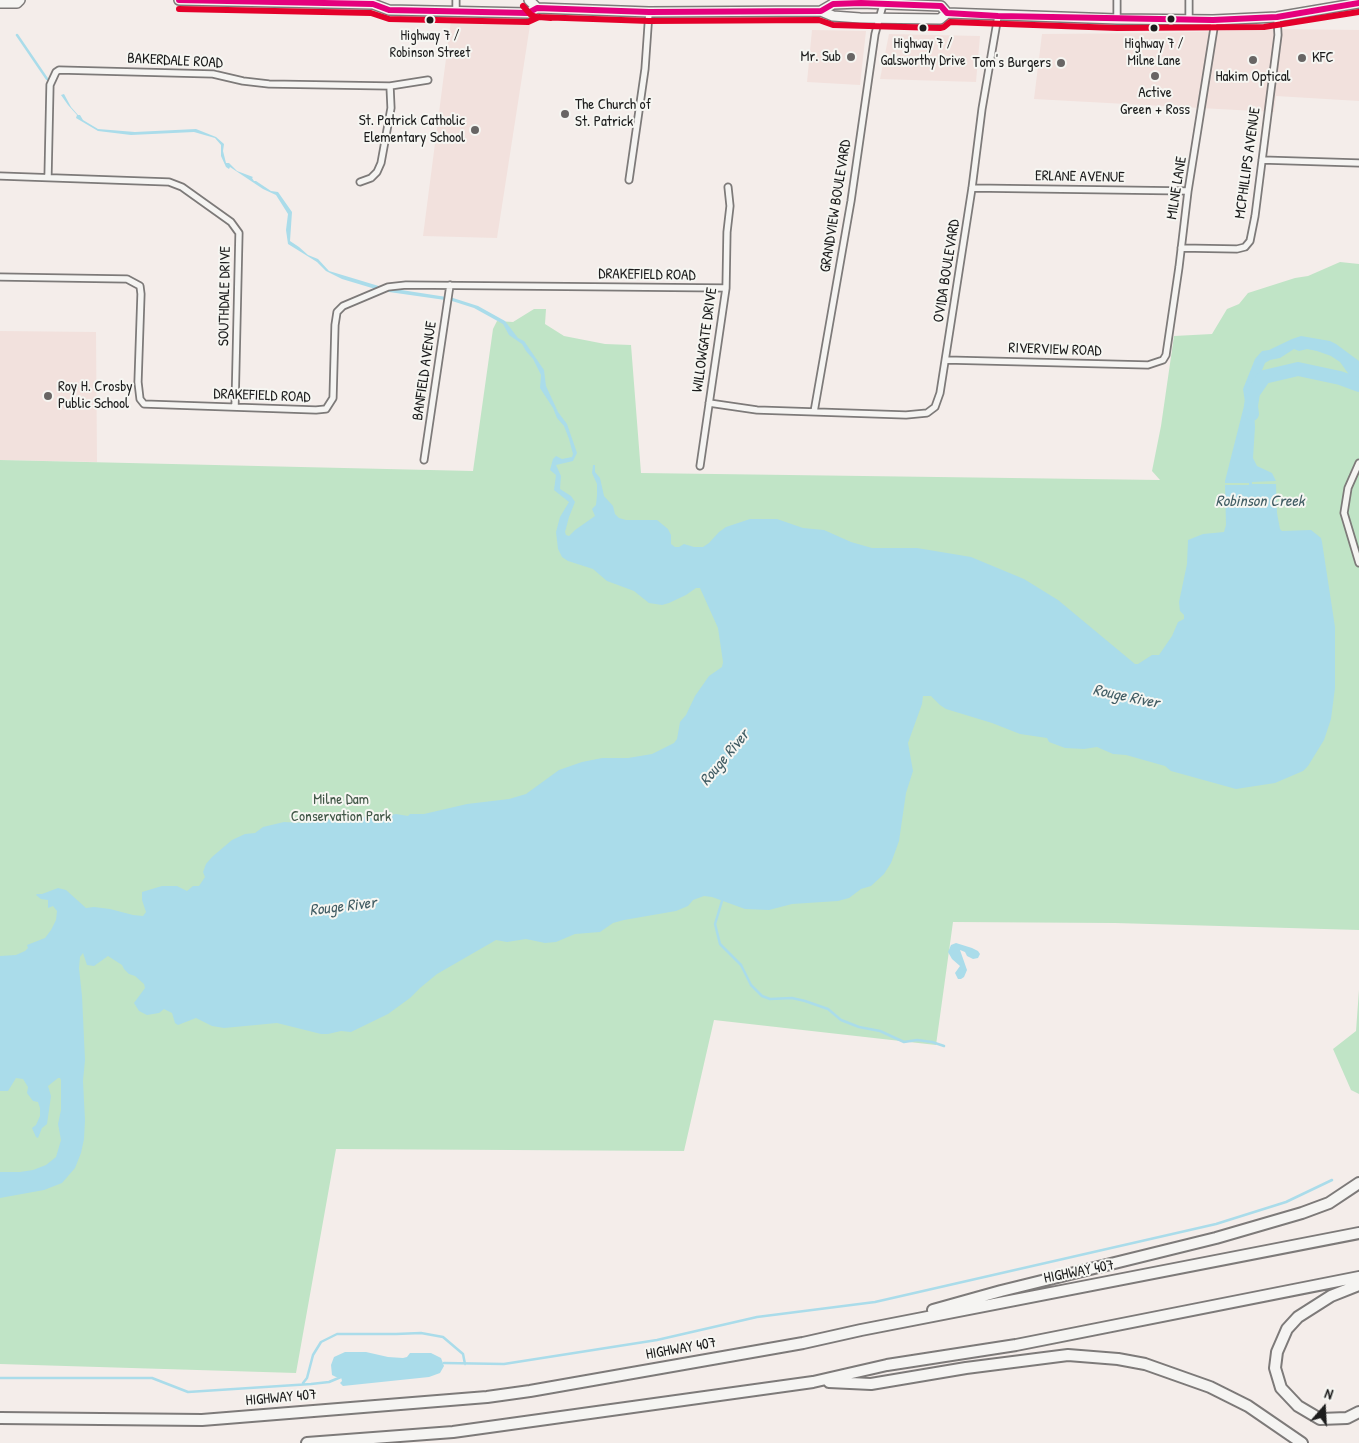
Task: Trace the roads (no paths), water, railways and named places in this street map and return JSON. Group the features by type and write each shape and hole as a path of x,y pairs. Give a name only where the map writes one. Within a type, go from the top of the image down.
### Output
{"highway":[{"path":"861,1330 1001,1290 1216,1238 1302,1213 1329,1202 1359,1183"},
{"name":"HIGHWAY 407","path":"0,1418 202,1420 487,1397 540,1390 803,1343 1359,1233"},
{"path":"307,1443 453,1432 813,1382 888,1365 1016,1345 1359,1278"},
{"path":"1359,1286 1331,1296 1298,1317 1287,1330 1277,1352 1275,1368 1281,1388 1298,1406 1320,1419 1347,1418 1359,1412"},
{"path":"813,1382 871,1384 966,1368 1068,1355 1118,1359 1145,1364 1210,1387 1248,1406 1302,1443"}],"main road":[{"path":"0,3 17,3 20,0"},
{"path":"180,0 372,4 389,10 528,13 538,8 649,12 821,11 832,16 878,18 940,19 947,13 998,16 1213,20 1277,17 1359,3"},
{"path":"372,4 383,0"},
{"path":"528,0 538,8"},
{"path":"821,11 833,4 883,2 941,6 947,13"}],"street":[{"path":"456,0 456,11"},
{"path":"1117,0 1117,19"},
{"path":"1189,0 1189,19"},
{"name":"GRANDVIEW BOULEVARD","path":"814,412 851,201 878,18 883,2"},
{"path":"629,180 645,69 649,12"},
{"name":"OVIDA BOULEVARD","path":"709,403 757,410 906,415 927,414 935,407 939,401 946,360 982,109 998,16"},
{"name":"MCPHILLIPS AVENUE","path":"1180,248 1237,249 1245,247 1250,241 1255,216 1276,50 1277,17"},
{"name":"MILNE LANE","path":"1163,360 1166,355 1179,267 1188,191 1213,34 1213,20"},
{"name":"BAKERDALE ROAD","path":"48,177 50,85 56,72 59,70 213,74 242,81 268,84 390,86 428,80"},
{"path":"360,182 371,178 377,172 381,163 391,108 390,86"},
{"path":"1262,160 1359,163"},
{"name":"SOUTHDALE DRIVE","path":"0,176 168,182 182,187 231,222 239,233 235,407"},
{"name":"WILLOWGATE DRIVE","path":"700,466 726,288 727,232 730,206 728,187"},
{"name":"ERLANE AVENUE","path":"972,188 1188,191"},
{"name":"DRAKEFIELD ROAD","path":"0,277 127,279 140,286 142,294 138,382 140,399 144,404 326,409 330,404 334,391 334,325 335,317 340,308 397,285 726,288"},
{"name":"BANFIELD AVENUE","path":"424,460 450,286"},
{"name":"RIVERVIEW ROAD","path":"946,360 1148,365 1163,360"},
{"path":"1359,463 1348,488 1344,513 1359,563"}],"water":[{"name":"Robinson Creek","path":"64,94 78,115 98,129 135,132 196,129 216,137 224,144 223,151 226,163 229,163 237,171 253,177 254,181 271,191 278,192 292,212 290,241 308,255 318,259 329,271 382,287 453,298 478,306 505,321 518,338 524,341 544,370 546,386 558,412 567,424 577,453 573,461 556,465 561,476 560,489 571,496 575,502 569,517 566,535 569,536 595,516 592,509 596,505 597,484 592,473 593,465 595,465 595,472 600,478 604,496 613,506 615,514 619,518 626,520 657,520 668,529 671,535 671,544 675,547 684,544 703,547 726,527 750,519 777,519 803,528 824,530 851,542 872,548 917,548 971,557 1024,579 1058,600 1135,664 1152,655 1159,655 1172,636 1178,622 1184,619 1184,615 1180,611 1179,602 1187,564 1188,540 1203,534 1224,532 1226,525 1225,485 1249,485 1249,483 1225,483 1225,481 1245,402 1243,389 1255,359 1262,351 1269,350 1301,336 1330,341 1336,344 1359,361 1359,382 1350,376 1340,362 1331,356 1307,349 1299,351 1294,349 1280,358 1265,363 1253,396 1255,427 1253,458 1257,466 1272,473 1276,481 1252,482 1252,484 1276,484 1277,513 1282,531 1311,530 1321,538 1322,542 1335,627 1335,688 1331,719 1324,740 1303,771 1275,783 1236,789 1171,771 1165,766 1126,755 1113,754 1097,747 1084,749 1065,748 1049,742 1047,738 1020,734 946,709 931,696 923,696 908,743 913,771 906,793 899,841 891,863 884,874 871,886 861,889 849,898 838,901 792,904 769,910 745,909 704,896 693,900 688,906 676,911 624,920 613,923 600,932 575,934 556,942 545,943 526,939 507,942 496,940 437,974 410,998 388,1014 351,1032 341,1031 321,1034 277,1023 224,1028 212,1026 196,1018 178,1025 175,1023 172,1013 164,1009 159,1013 147,1015 139,1011 134,1003 145,988 144,984 135,976 129,974 122,965 108,956 94,966 87,965 83,953 80,957 79,968 85,1060 83,1081 85,1120 81,1153 75,1168 62,1183 44,1190 0,1198 0,1172 20,1172 46,1165 56,1157 61,1140 58,1124 61,1110 60,1078 48,1086 51,1096 47,1124 42,1128 38,1138 32,1128 36,1125 40,1116 40,1108 38,1102 33,1101 27,1093 28,1087 23,1079 16,1078 8,1091 0,1091 0,956 16,955 25,951 28,948 27,945 45,938 51,930 56,920 57,911 53,906 48,908 48,900 41,899 37,894 58,888 66,890 86,908 110,909 143,916 146,912 142,900 142,892 162,886 177,886 187,891 193,886 199,886 205,877 203,872 206,864 212,857 232,840 245,834 255,833 263,827 284,822 305,823 344,817 380,817 396,814 408,816 410,814 424,814 467,804 509,799 526,794 559,770 582,762 602,758 628,758 652,754 674,743 677,739 680,722 686,715 695,696 709,676 722,667 723,662 718,628 700,588 696,588 669,603 662,605 649,603 634,591 607,581 593,569 568,561 562,557 558,549 556,532 560,517 569,502 554,490 556,475 550,470 553,459 556,456 562,459 572,457 573,454 564,426 557,418 540,388 541,375 533,359 522,344 509,335 503,324 474,308 452,301 382,291 342,279 326,271 317,262 288,244 286,230 288,214 276,195 263,189 230,167 229,169 226,167 221,156 221,145 215,138 194,132 131,135 98,131 76,118 77,115 61,95"},
{"path":"956,943 972,948 980,954 978,958 973,959 960,950 967,970 961,979 958,979 955,973 960,966 952,959 948,952 951,945"},
{"path":"345,1352 366,1352 403,1358 407,1357 410,1353 431,1353 441,1358 444,1366 440,1373 429,1377 343,1386 340,1383 342,1381 341,1377 332,1375 331,1365 334,1357"}],"waterway":[{"path":"17,35 47,79"},
{"name":"Rouge River","path":"1252,414 1253,393 1264,377 1298,369 1340,378 1359,385"},
{"path":"722,901 715,924 720,944 741,965 751,985 762,996 770,999 792,998 805,1001 828,1009 841,1020 859,1027 880,1031 904,1042 917,1040 944,1046"},
{"path":"444,1363 504,1364 657,1340 757,1317 875,1302 1216,1224 1286,1202 1332,1180"},
{"path":"303,1383 307,1378 313,1355 321,1342 337,1334 421,1333 443,1337 463,1354 465,1364"},
{"path":"0,1378 152,1378 188,1392 311,1384 329,1382 341,1377"}],"place":[{"name":"Highway 7 / Robinson Street","path":"430,20"},
{"name":"Highway 7 / Galsworthy Drive","path":"923,28"},
{"name":"Highway 7 / Milne Lane","path":"1154,28"},
{"name":"Mr. Sub","path":"851,57"},
{"name":"KFC","path":"1302,58"},
{"name":"Hakim Optical","path":"1253,60"},
{"name":"Tom's Burgers","path":"1061,63"},
{"name":"Active Green + Ross","path":"1155,76"},
{"name":"The Church of St. Patrick","path":"565,114"},
{"name":"St. Patrick Catholic Elementary School","path":"475,130"},
{"name":"Roy H. Crosby Public School","path":"48,396"}],"park label":[{"name":"Milne Dam Conservation Park","path":"341,808"}]}
